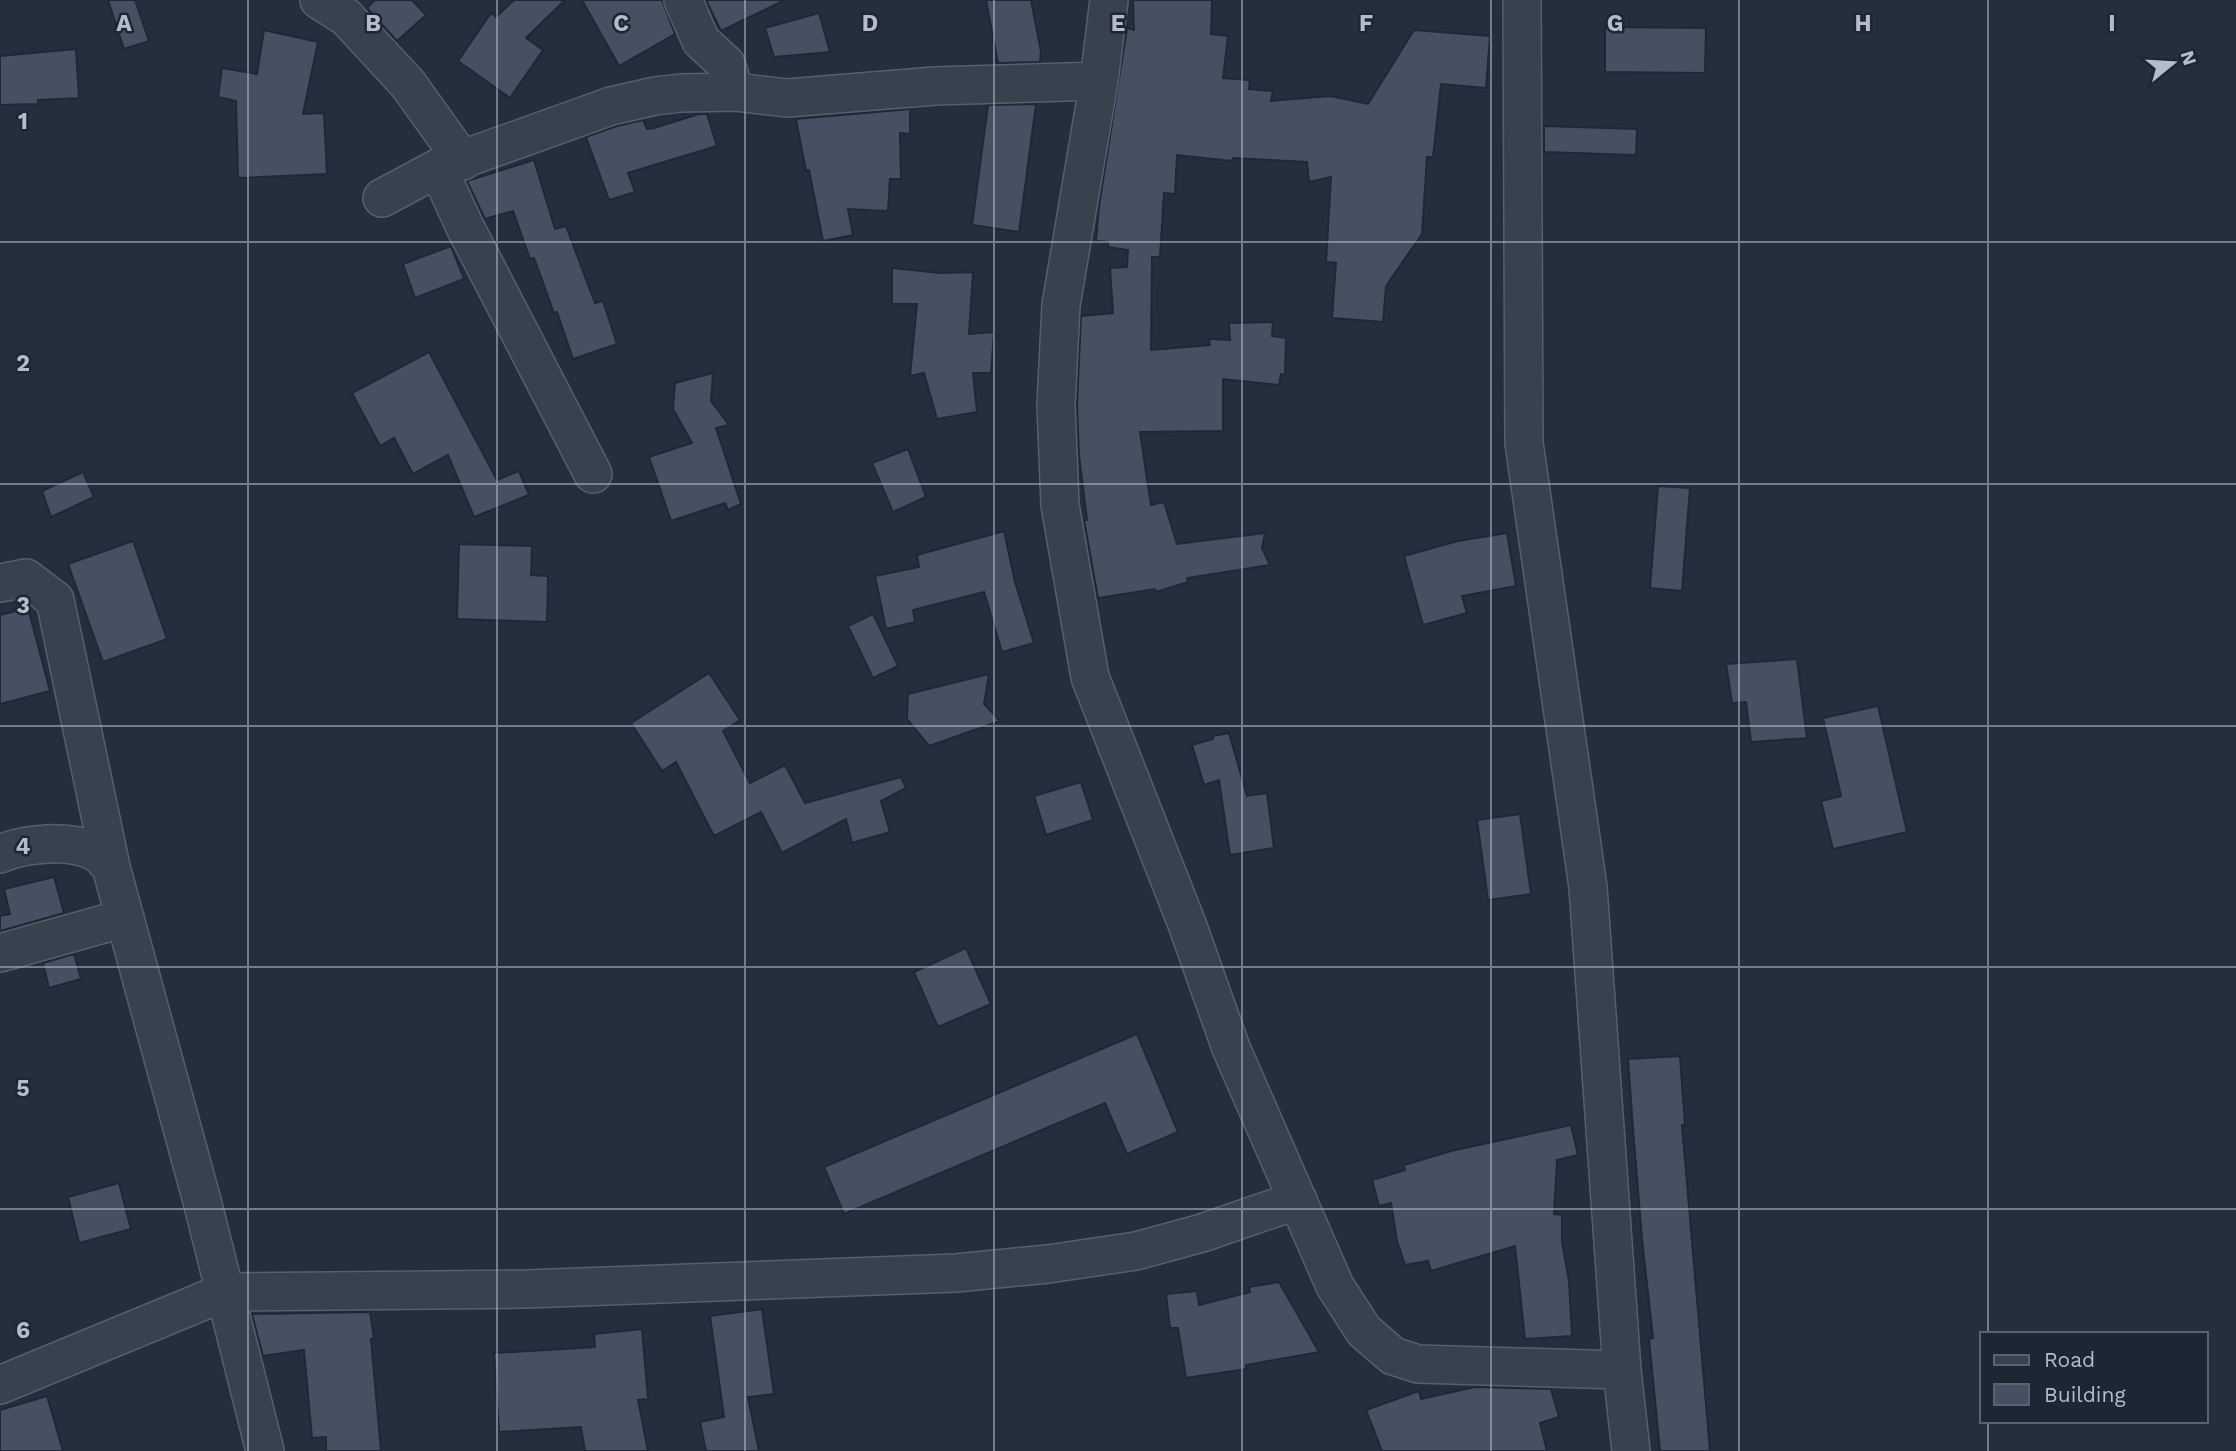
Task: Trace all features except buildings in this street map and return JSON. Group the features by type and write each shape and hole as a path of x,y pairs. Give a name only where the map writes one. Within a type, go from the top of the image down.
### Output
{"street":[{"path":"319,0 346,17 408,84 451,164 465,227 593,474"},
{"path":"683,0 701,41 726,64 735,92"},
{"path":"1109,0 1099,81 1060,305 1056,405 1060,505 1090,677 1178,899 1231,1048 1335,1286 1364,1331 1393,1356 1418,1364 1622,1370"},
{"path":"1522,0 1524,443 1588,887 1622,1370 1631,1451"},
{"path":"382,198 451,164 611,106 681,93 735,92 787,98 935,86 1099,81"},
{"path":"0,583 26,578 55,600 111,867 265,1451"},
{"path":"0,854 18,846 76,844 98,853 111,867"},
{"path":"0,953 125,918"},
{"path":"0,1385 225,1292 526,1289 969,1272 1136,1251 1202,1233 1298,1200"}]}
